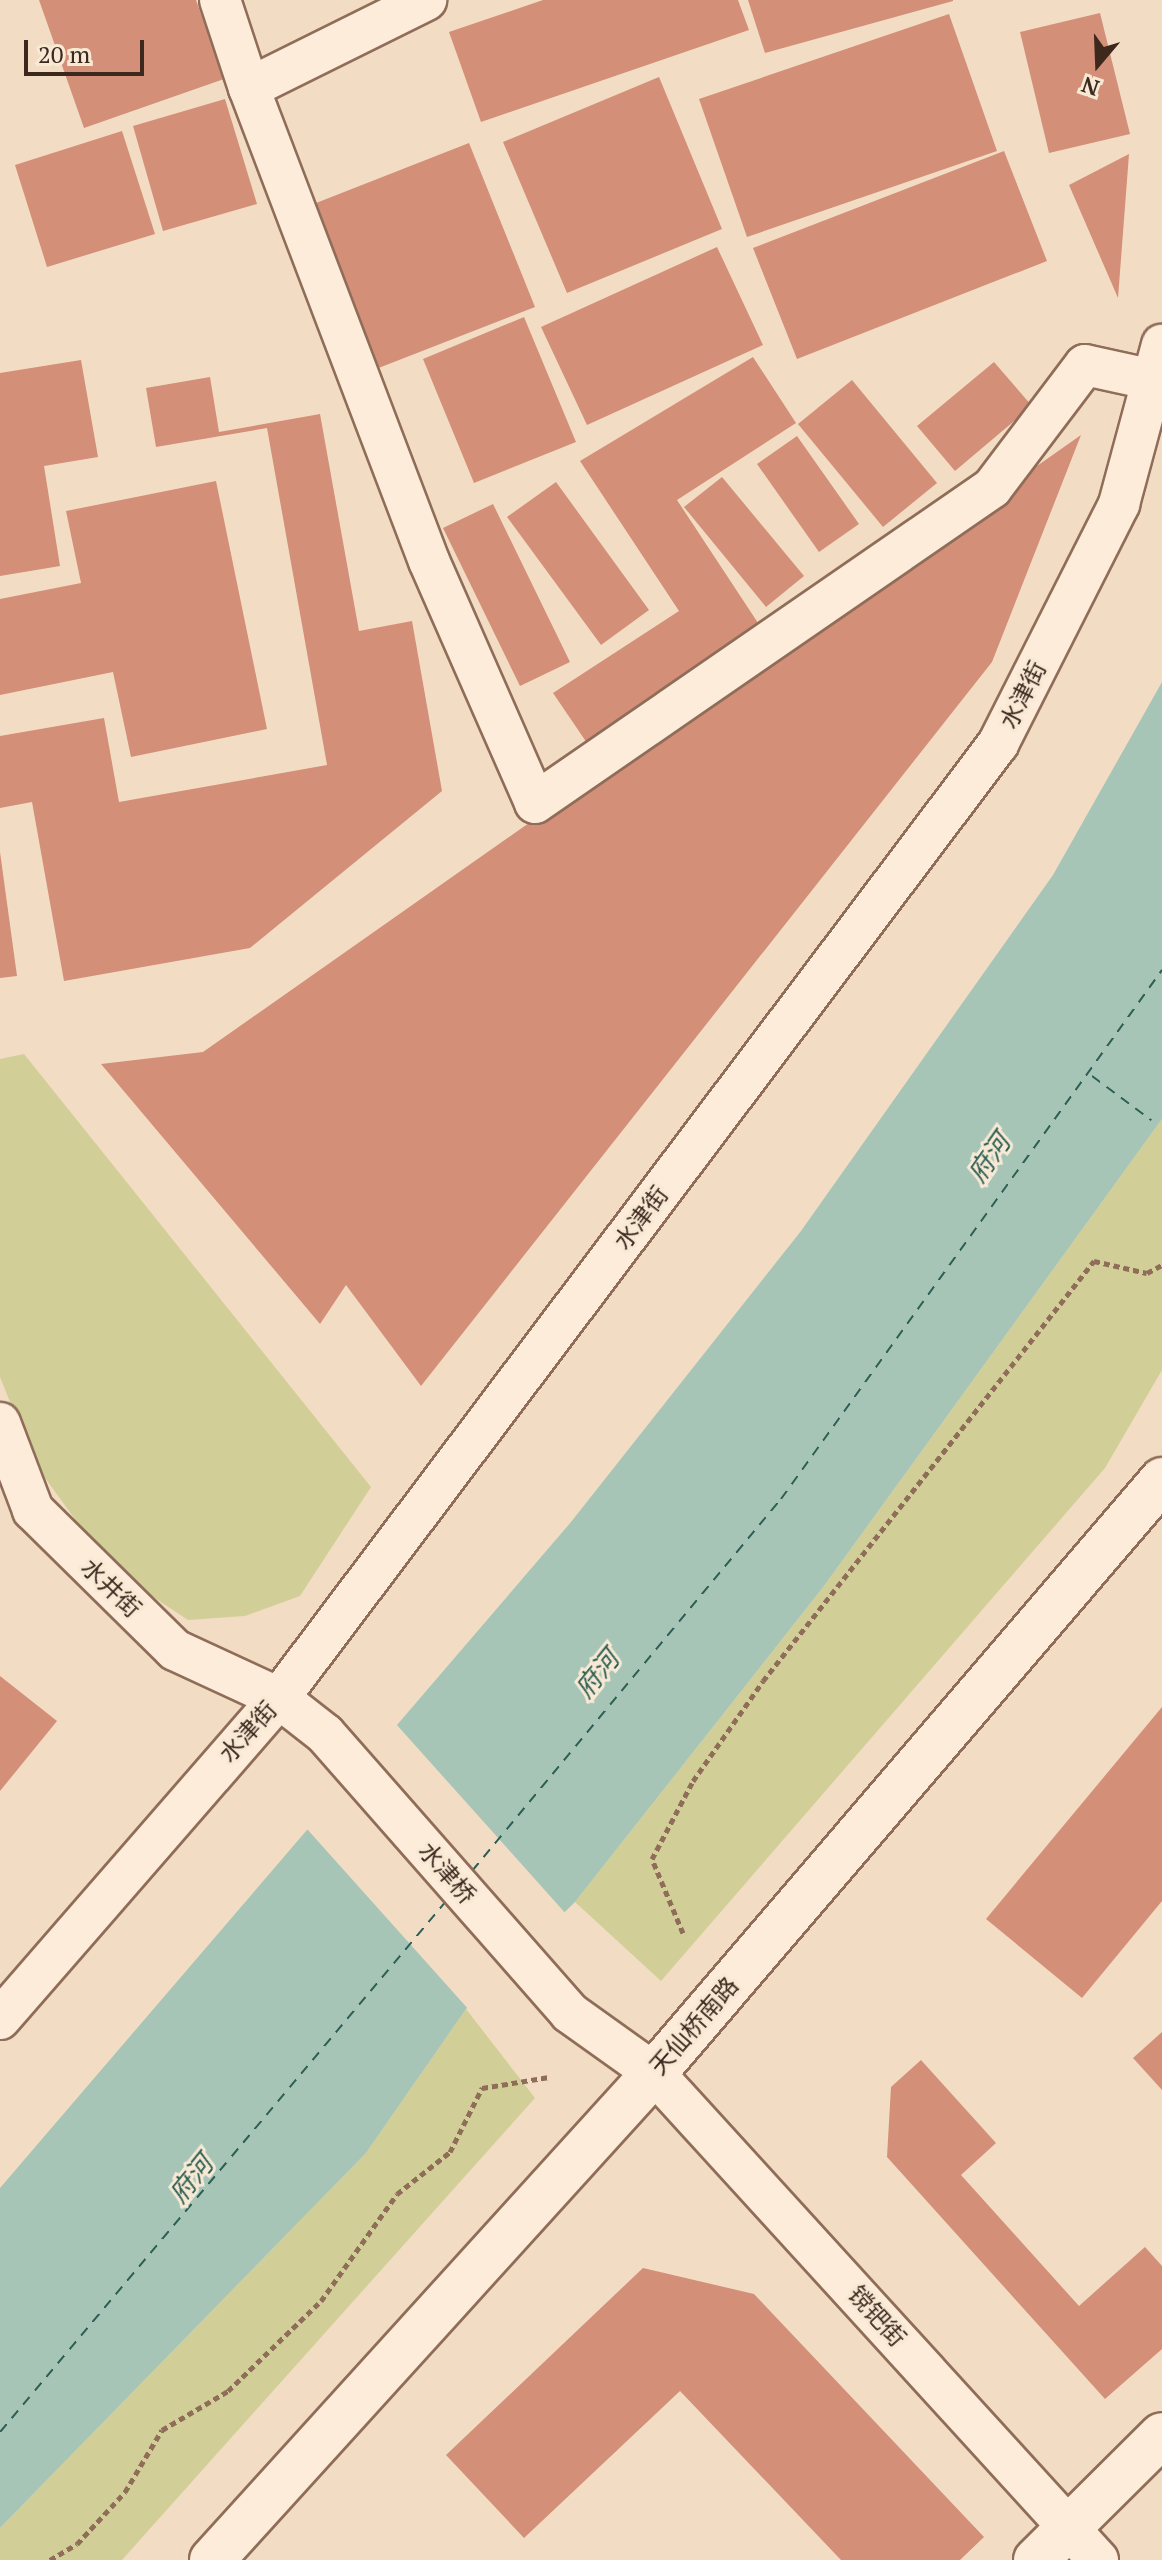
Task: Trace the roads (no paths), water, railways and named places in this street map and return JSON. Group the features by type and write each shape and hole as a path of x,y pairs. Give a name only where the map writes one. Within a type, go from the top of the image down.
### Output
{"main road":[{"name":"天仙桥南路","path":"212,2560 654,2073 1162,1480"},
{"path":"1036,2560 1162,2435"}],"street":[{"path":"220,0 249,88 429,561 535,803 992,488 1085,365 1157,362"},
{"path":"249,88 426,0"},
{"name":"水津街","path":"0,2019 279,1698 998,744 1119,504 1157,362"},
{"name":"水井街","path":"0,1423 33,1510 175,1650 279,1698 325,1734"},
{"name":"水津桥","path":"325,1734 570,2013 654,2073"},
{"name":"镋钯街","path":"654,2073 1098,2560"}],"water":[{"name":"府河","path":"1162,682 1162,1119 824,1586 575,1902 466,2009 366,2153 0,2528 0,2188 571,1522 801,1231 1053,875"}]}
